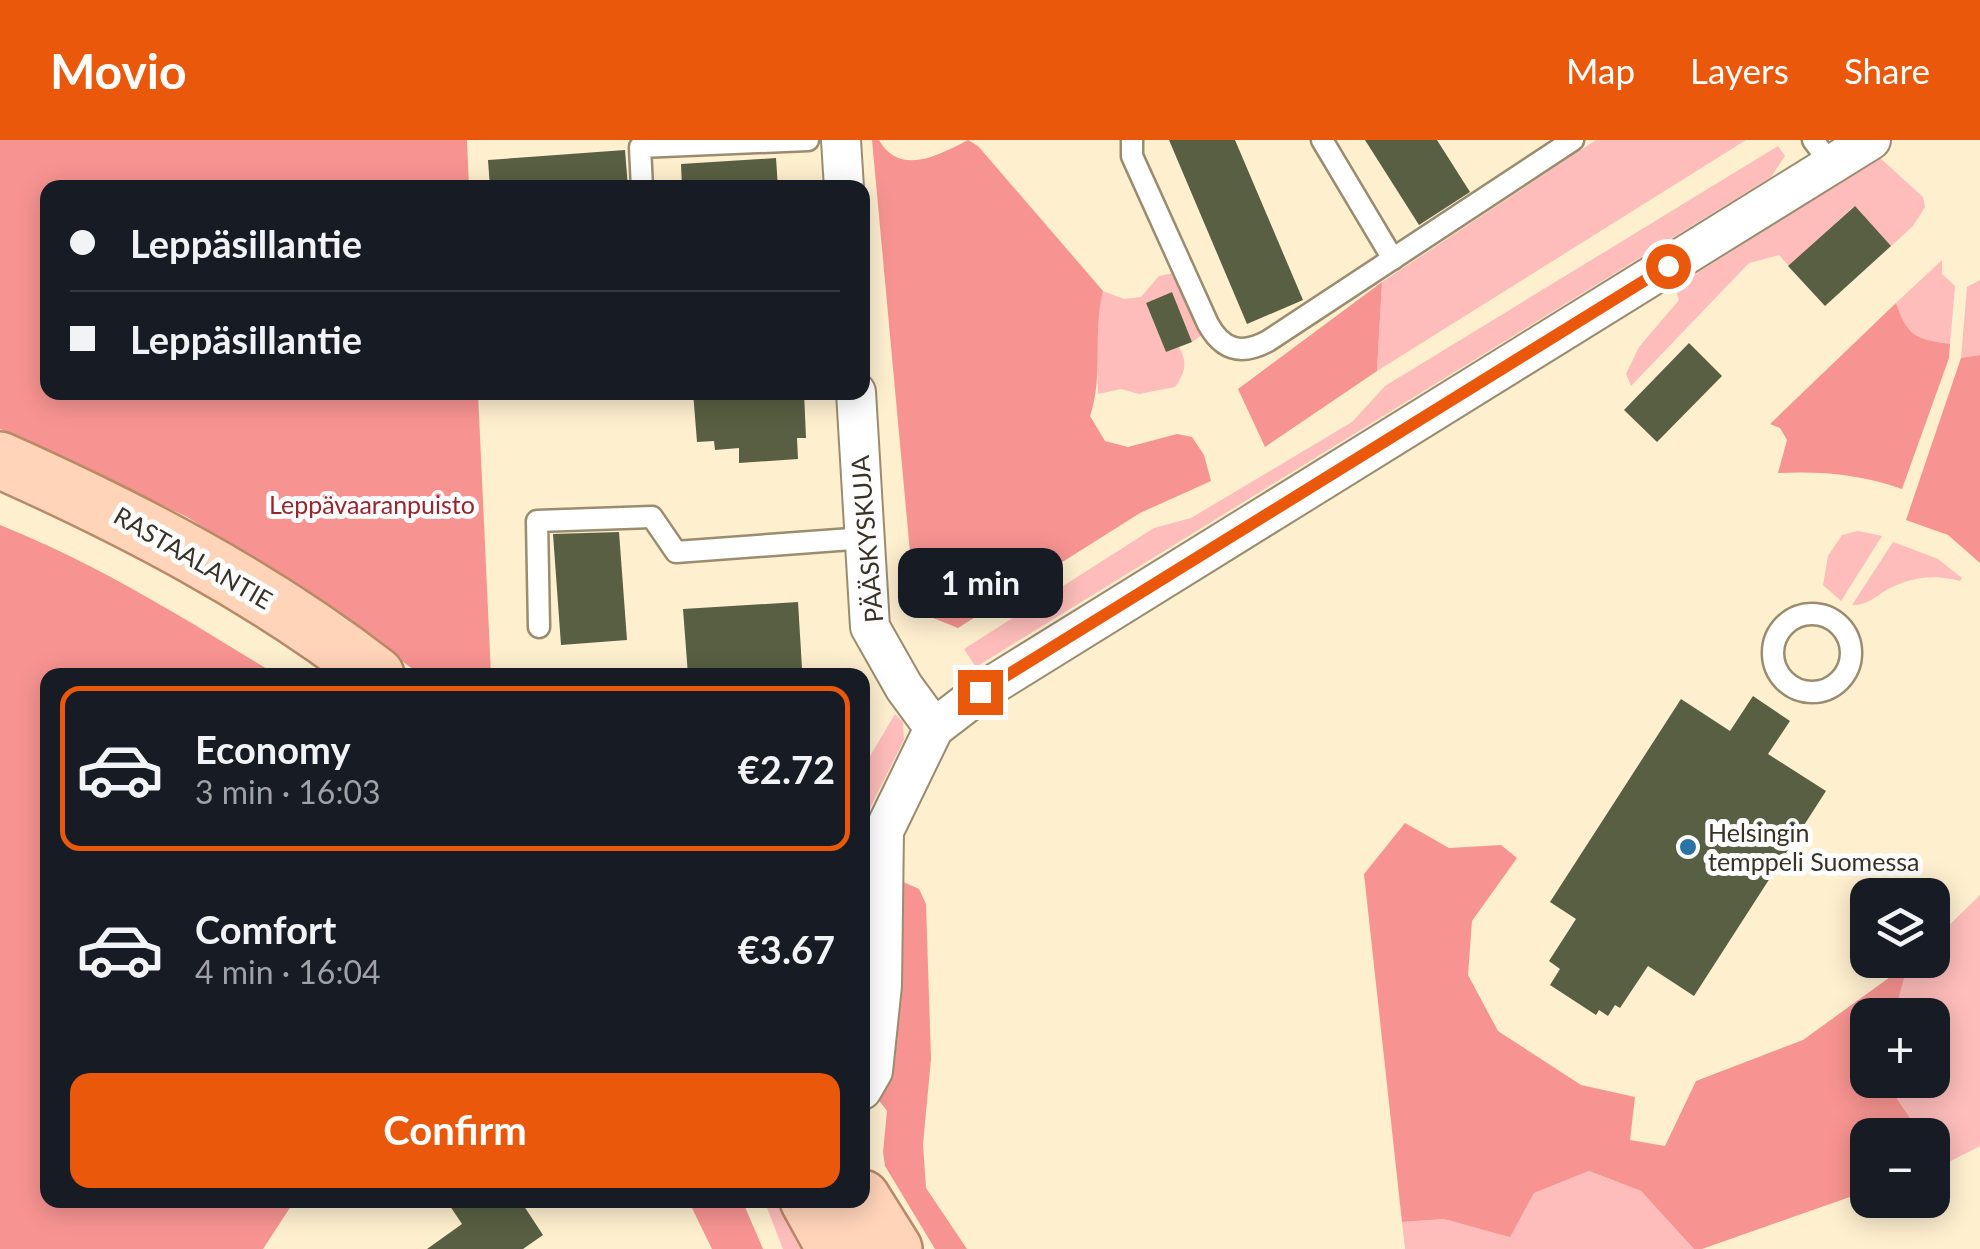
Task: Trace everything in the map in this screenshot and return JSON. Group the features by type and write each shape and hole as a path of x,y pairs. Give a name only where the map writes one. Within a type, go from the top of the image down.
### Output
{"main road":[{"name":"RASTAALANTIE","path":"0,460 95,502 176,544 273,603 366,668"},
{"path":"812,1208 835,1249"},
{"path":"868,1208 894,1249"}],"street":[{"path":"841,140 844,180"},
{"path":"870,1076 873,1071 870,1037 882,985 884,831 934,728 980,692 1822,152 1871,140"},
{"name":"PÄÄSKYSKUJA","path":"856,400 870,627 904,687 934,728"}],"lane":[{"path":"642,180 640,147 808,140"},
{"path":"1132,140 1132,156 1214,335 1236,348 1252,350 1567,141"},
{"path":"1322,140 1393,259"},
{"path":"539,627 537,521 652,517 676,552 865,538"}],"shaded area":[{"path":"1596,140 1746,140 1377,371 1382,282"},
{"path":"1778,146 1785,156 1771,177 976,667 964,649 1154,528 1191,518 1352,422 1385,386"},
{"path":"1880,158 1923,197 1925,207 1913,226 1891,246 1854,206 1789,266 1779,255 1749,263 1631,386 1626,374 1639,347 1679,300 1675,287"},
{"path":"1942,260 1942,274 1955,286 1950,344 1929,340 1909,330 1896,303"},
{"path":"1174,273 1206,332 1192,342 1172,292 1146,303 1166,352 1179,347 1184,358 1175,387 1139,394 1121,389 1098,394 1096,318 1103,291 1124,299 1141,297 1159,276"},
{"path":"1980,280 1980,355 1961,358 1967,287"},
{"path":"1858,531 1882,536 1841,601 1823,585 1828,556 1842,535"},
{"path":"1893,542 1938,559 1962,578 1914,579 1867,602 1852,605"},
{"path":"895,714 903,722 904,740 870,808 870,756"},
{"path":"1980,895 1980,1146 1950,1161 1950,1118 1910,1118 1897,1098 1950,1098 1950,998 1899,998 1904,978 1950,978 1950,924"},
{"path":"1589,1171 1641,1191 1694,1249 1405,1249 1402,1222 1444,1219 1509,1236 1534,1193"},
{"path":"767,1208 787,1208 807,1249 783,1249"}],"green space":[{"name":"Leppävaaranpuisto","path":"0,140 467,140 469,180 40,180 40,400 478,400 491,668 411,668 327,606 187,517 0,429"},
{"path":"872,140 879,140 898,158 909,160 933,156 968,140 978,146 1103,291 1090,416 1105,441 1128,447 1177,434 1192,437 1204,455 1211,481 1140,513 958,628 923,614 913,585"},
{"path":"1382,282 1377,371 1265,447 1238,389"},
{"path":"1896,303 1909,330 1929,340 1950,344 1949,358 1902,489 1841,475 1778,473 1787,440 1780,428 1770,424"},
{"path":"1980,355 1980,563 1948,535 1906,520 1961,358"},
{"path":"0,525 107,575 265,668 40,668 40,1208 290,1208 263,1249 0,1249"},
{"path":"1405,823 1449,848 1501,845 1517,858 1472,921 1468,975 1498,1031 1581,1085 1635,1097 1630,1140 1665,1146 1696,1081 1803,1040 1850,1006 1850,1098 1897,1098 1910,1118 1850,1118 1850,1197 1702,1249 1694,1249 1641,1191 1589,1171 1534,1193 1510,1237 1444,1219 1402,1222 1364,874"},
{"path":"899,880 919,889 926,904 931,1059 923,1144 926,1188 967,1249 935,1249 885,1166 887,1111 875,1095"},
{"path":"1889,978 1904,978 1899,998 1861,998"},
{"path":"692,1208 745,1208 763,1249 712,1249"}],"building":[{"path":"1169,140 1235,140 1303,300 1247,324"},
{"path":"1365,140 1437,140 1470,192 1419,225"},
{"path":"625,150 627,180 489,180 488,160"},
{"path":"776,158 777,180 682,180 681,164"},
{"path":"1855,206 1891,246 1825,306 1788,266"},
{"path":"1172,292 1192,342 1166,352 1146,303"},
{"path":"1689,343 1722,376 1657,442 1624,410"},
{"path":"694,400 804,400 806,438 797,438 798,459 739,463 739,448 715,450 714,441 697,442"},
{"path":"619,532 627,640 561,645 553,534"},
{"path":"798,602 802,668 687,668 683,609"},
{"name":"Helsingin temppeli Suomessa","path":"1753,696 1790,721 1768,754 1826,791 1694,996 1648,966 1620,1008 1615,1005 1608,1016 1599,1010 1596,1015 1550,985 1560,969 1549,961 1576,919 1550,902 1681,699 1730,731"},
{"path":"451,1208 525,1208 543,1235 523,1249 427,1249 462,1224"}],"place":[{"name":"Helsingin temppeli Suomessa","path":"1688,847"}],"route":[{"path":"980,692 1668,266"}]}
